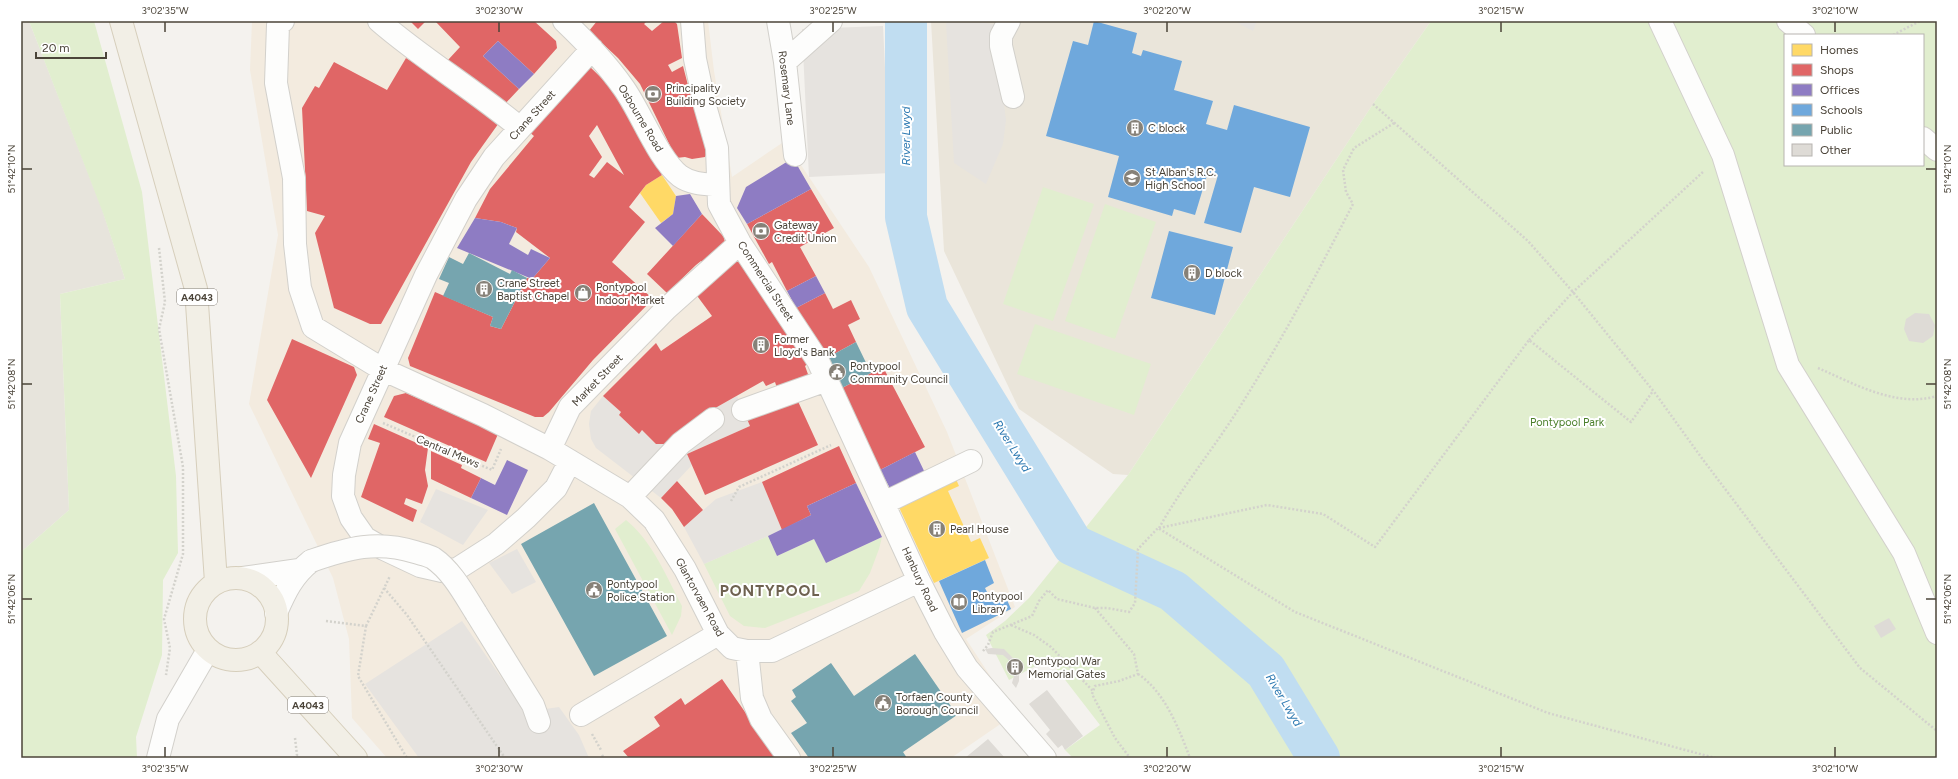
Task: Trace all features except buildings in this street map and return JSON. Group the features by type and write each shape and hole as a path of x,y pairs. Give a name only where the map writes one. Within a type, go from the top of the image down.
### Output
{"main road":[{"name":"A4043","path":"121,21 196,289 216,582"},
{"path":"229,578 243,578 256,583 266,592 274,603 276,613 275,630 269,643 260,652 239,660 223,658 208,650 200,640 195,627 194,614 198,601 206,590 216,582 229,578"},
{"name":"A4043","path":"260,652 356,758"}],"street":[{"path":"283,21 278,25 276,83 294,178 295,244 300,288 313,327 382,369 484,415 550,449"},
{"path":"380,21 400,40 490,103 520,128"},
{"name":"Osbourne Road","path":"564,21 592,49 624,87 668,163 680,176 691,182 718,185"},
{"name":"Commercial Street","path":"692,21 695,59 717,148 719,204 740,243 818,361 827,380"},
{"name":"Rosemary Lane","path":"778,21 785,62 796,155"},
{"path":"785,62 831,21"},
{"path":"1009,21 1001,36 1001,46 1013,97"},
{"path":"1660,21 1722,155 1786,360 1904,553 1937,633"},
{"path":"1788,21 1803,34"},
{"name":"Crane Street","path":"570,461 556,488 526,518 496,544 456,570 442,571 420,566 365,538 351,518 343,496 344,475 350,442 426,274 466,199 494,157 592,49"},
{"path":"1924,139 1937,150"},
{"name":"Market Street","path":"550,449 570,407 666,309 740,243"},
{"path":"743,410 827,380"},
{"name":"Hanbury Road","path":"827,380 919,581 945,632 967,668 1045,758"},
{"path":"630,497 681,443 713,419"},
{"name":"Glantorvaen Road","path":"550,449 630,497 654,520 685,569 718,634 732,648 747,651 772,651 919,581"},
{"path":"884,503 971,462"},
{"path":"243,578 306,566 366,545 385,545 407,549 432,558 454,578 532,705 539,722"},
{"path":"276,613 285,592 306,566"},
{"path":"581,715 718,634"},
{"path":"158,758 161,739 168,719 208,650"},
{"path":"747,651 752,698 761,719 789,758"}],"path":[{"path":"1895,34 1920,21"},
{"path":"1373,104 1528,241 1573,292 1654,391 1701,457 1860,668 1937,731"},
{"path":"967,668 988,645 993,632 1032,616 1039,601 1048,590 1057,599 1095,608 1107,608 1129,612 1135,603 1138,549 1158,528 1170,508 1241,406 1302,302 1353,204 1346,192 1343,170 1354,148 1394,123"},
{"path":"1158,528 1267,505 1323,514 1375,547 1529,340 1573,292 1722,155"},
{"path":"158,241 166,302 159,329 183,467 183,554 164,619 170,648 166,676"},
{"path":"1529,340 1631,422 1654,391"},
{"path":"1786,360 1799,361 1871,391 1903,400 1923,400 1937,396"},
{"name":"Central Mews","path":"362,414 492,470 510,429"},
{"path":"731,501 739,487 853,436"},
{"path":"1158,528 1295,612 1548,713 1715,758"},
{"path":"399,556 366,626 358,676 407,758"},
{"path":"384,588 408,615 505,758"},
{"path":"1095,608 1134,654 1138,674 1150,682 1168,710 1190,758"},
{"path":"326,621 366,626"},
{"path":"1010,625 1034,635 1051,647 1093,691"},
{"path":"1130,758 1115,738 1092,694 1095,686 1119,681 1138,674"},
{"path":"295,738 297,755 295,758"}],"shaded area":[{"path":"21,21 29,21 102,209 125,279 60,294 69,510 21,552"},
{"path":"252,21 708,21 714,71 732,177 785,141 869,267 947,432 1015,607 966,639 1015,714 951,758 387,758 352,718 349,639 333,578 249,404 278,235 250,70"},
{"name":"St Alban's R.C. High School","path":"931,21 1431,21 1373,104 1128,475 1113,474 1019,409 944,251"},
{"path":"949,21 973,21 1005,26 999,66 1006,120 1003,144 986,184 954,163 946,23"},
{"path":"1234,21 1257,21 1253,31"},
{"path":"883,26 890,173 809,177 802,29"},
{"path":"603,396 621,412 619,415 639,433 642,430 656,444 665,444 717,407 737,396 750,426 687,454 692,465 661,498 596,448 591,439 589,424 591,411"},
{"path":"762,482 782,530 704,564 684,527 716,499"},
{"path":"436,489 488,510 463,545 420,522"},
{"path":"517,549 536,582 512,594 489,563"},
{"path":"462,621 525,712 559,707 579,735 589,758 419,758 365,684"}],"green space":[{"path":"29,21 94,21 142,192 176,476 178,553 163,580 162,655 136,737 137,758 21,758 21,552 69,510 60,294 125,279 103,213"},
{"name":"Pontypool Park","path":"1431,21 1937,21 1937,758 1073,758 1065,750 1100,725 1049,659 1009,680 986,635 1005,621 1029,598 1128,475 1373,104"},
{"path":"1043,187 1094,204 1053,321 1003,304"},
{"path":"1105,204 1156,222 1115,339 1065,321"},
{"path":"1035,324 1151,364 1134,415 1017,374"},
{"path":"626,520 644,538 658,560 682,606 681,616 672,635 615,529"},
{"path":"768,536 777,556 814,539 826,563 882,537 870,573 859,591 765,628 744,626 730,616 704,564"}],"waterway":[{"name":"River Lwyd","path":"906,21 906,217 927,307 1073,545 1173,591 1266,671 1319,758"}],"place":[{"name":"Principality Building Society","path":"653,94"},
{"name":"C block","path":"1135,128"},
{"name":"St Alban's R.C. High School","path":"1132,178"},
{"name":"Gateway Credit Union","path":"761,231"},
{"name":"D block","path":"1192,273"},
{"name":"Crane Street Baptist Chapel","path":"484,289"},
{"name":"Pontypool Indoor Market","path":"583,293"},
{"name":"Former Lloyd's Bank","path":"761,345"},
{"name":"Pontypool Community Council","path":"837,372"},
{"name":"Pearl House","path":"937,529"},
{"name":"Pontypool Police Station","path":"594,590"},
{"name":"Pontypool Library","path":"959,602"},
{"name":"Pontypool War Memorial Gates","path":"1015,667"},
{"name":"Torfaen County Borough Council","path":"883,703"}],"district":[{"name":"PONTYPOOL","path":"770,591"}]}
